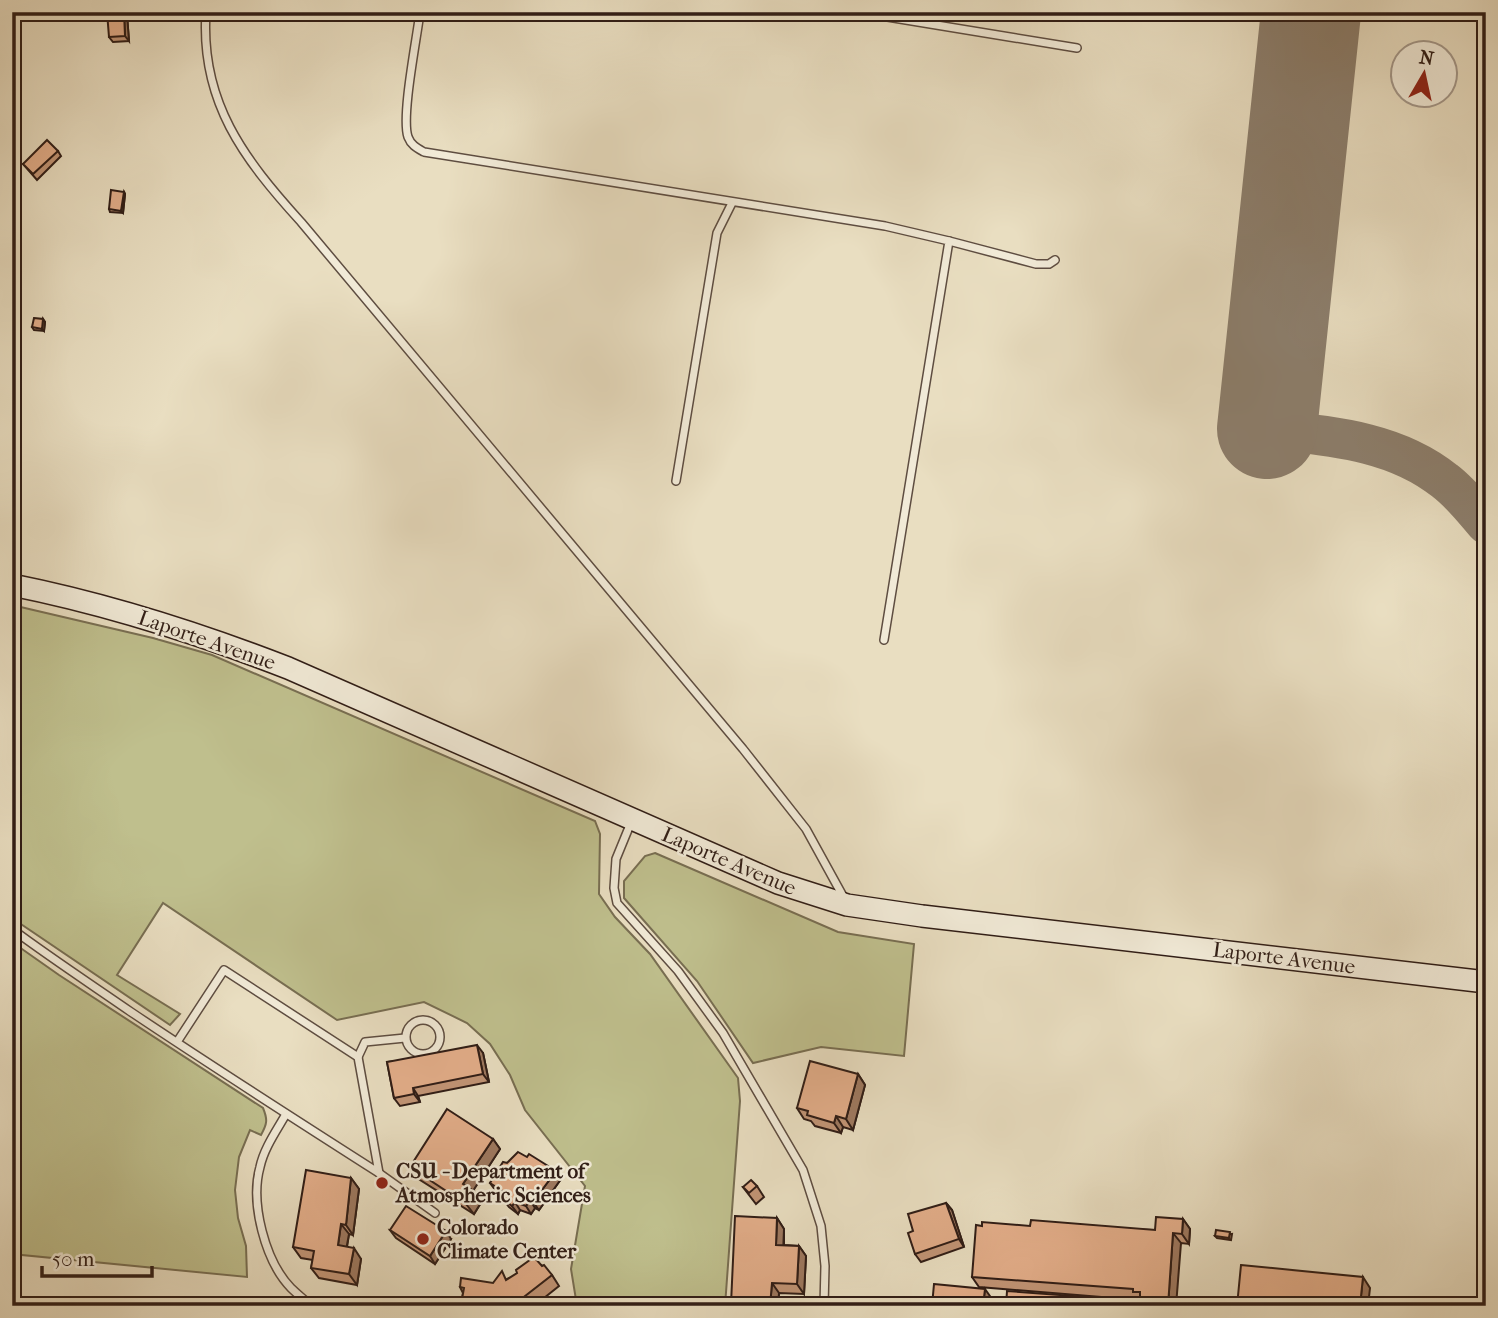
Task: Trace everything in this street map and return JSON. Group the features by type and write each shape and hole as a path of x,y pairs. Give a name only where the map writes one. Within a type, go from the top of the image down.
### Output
{"street":[{"name":"Laporte Avenue","path":"12,585 132,614 212,639 288,668 778,884 847,905 1486,982"}],"lane":[{"path":"206,12 205,32 210,78 219,106 242,151 270,188 743,749 806,829 847,905"},
{"path":"421,12 407,115 407,133 415,147 439,156 885,226 1036,264 1049,264 1055,260"},
{"path":"857,12 1077,48"},
{"path":"676,481 717,233 732,203"},
{"path":"884,640 950,241"},
{"path":"632,820 616,859 614,888 617,903 678,971 723,1033 803,1170 821,1226 825,1266 824,1306"},
{"path":"12,929 435,1213"},
{"path":"177,1042 224,970 358,1057"},
{"path":"418,1020 435,1024 440,1034 435,1050 425,1055 409,1048 405,1038 409,1027 418,1020"},
{"path":"379,1173 358,1057 365,1042 405,1038"},
{"path":"286,1114 271,1139 260,1167 256,1201 262,1231 275,1261 289,1287 311,1306"}],"green space":[{"path":"12,605 153,638 212,655 595,821 600,834 599,894 615,917 650,954 738,1078 740,1101 725,1306 577,1306 571,1269 585,1186 525,1110 510,1075 490,1044 467,1023 424,1002 337,1020 163,903 117,975 180,1014 170,1025 12,918"},
{"path":"655,853 838,932 914,944 904,1056 821,1047 753,1063 697,981 624,898 624,881 645,856"},
{"path":"12,942 263,1108 266,1125 261,1135 250,1130 239,1157 235,1190 238,1218 246,1246 247,1277 12,1254"}],"building":[{"path":"107,12 124,12 125,36 109,37"},
{"path":"47,140 58,151 33,174 23,164"},
{"path":"111,190 124,192 121,211 109,209"},
{"path":"34,318 43,319 42,329 32,327"},
{"path":"477,1045 483,1074 413,1088 414,1094 394,1098 387,1062"},
{"path":"810,1061 858,1074 846,1119 836,1116 834,1123 807,1115 808,1111 797,1108"},
{"path":"447,1109 493,1139 463,1184 474,1191 466,1204 410,1167"},
{"path":"518,1152 527,1157 529,1154 556,1171 533,1202 530,1200 526,1206 515,1202 512,1206 503,1199 507,1194 490,1183 503,1162 507,1163"},
{"path":"306,1170 351,1178 346,1225 341,1224 338,1245 354,1248 349,1274 311,1268 314,1251 293,1247"},
{"path":"751,1180 757,1186 749,1193 743,1187"},
{"path":"946,1203 959,1239 915,1254 908,1233 913,1231 908,1214"},
{"name":"Colorado Climate Center","path":"406,1206 446,1231 430,1256 390,1230"},
{"path":"735,1216 777,1218 776,1245 799,1246 797,1284 772,1283 770,1306 731,1304"},
{"path":"1156,1217 1183,1219 1182,1234 1173,1233 1168,1306 1006,1306 1007,1291 1140,1301 1140,1292 1133,1292 1133,1289 972,1277 976,1225 982,1226 982,1222 1030,1226 1031,1220 1155,1230"},
{"path":"1216,1230 1230,1232 1229,1238 1215,1236"},
{"path":"534,1257 552,1275 520,1300 523,1305 526,1303 528,1306 460,1306 467,1300 462,1299 464,1288 460,1287 461,1278 493,1283 502,1271 506,1280"},
{"path":"1241,1265 1363,1277 1360,1306 1237,1306"},
{"path":"934,1284 985,1289 983,1306 932,1306"}],"taxiway":[{"path":"1267,429 1360,442 1404,457 1425,467 1451,486 1486,524"}],"runway":[{"path":"1267,429 1311,12"}],"place":[{"name":"CSU - Department of Atmospheric Sciences","path":"382,1183"},
{"name":"Colorado Climate Center","path":"423,1239"}]}
